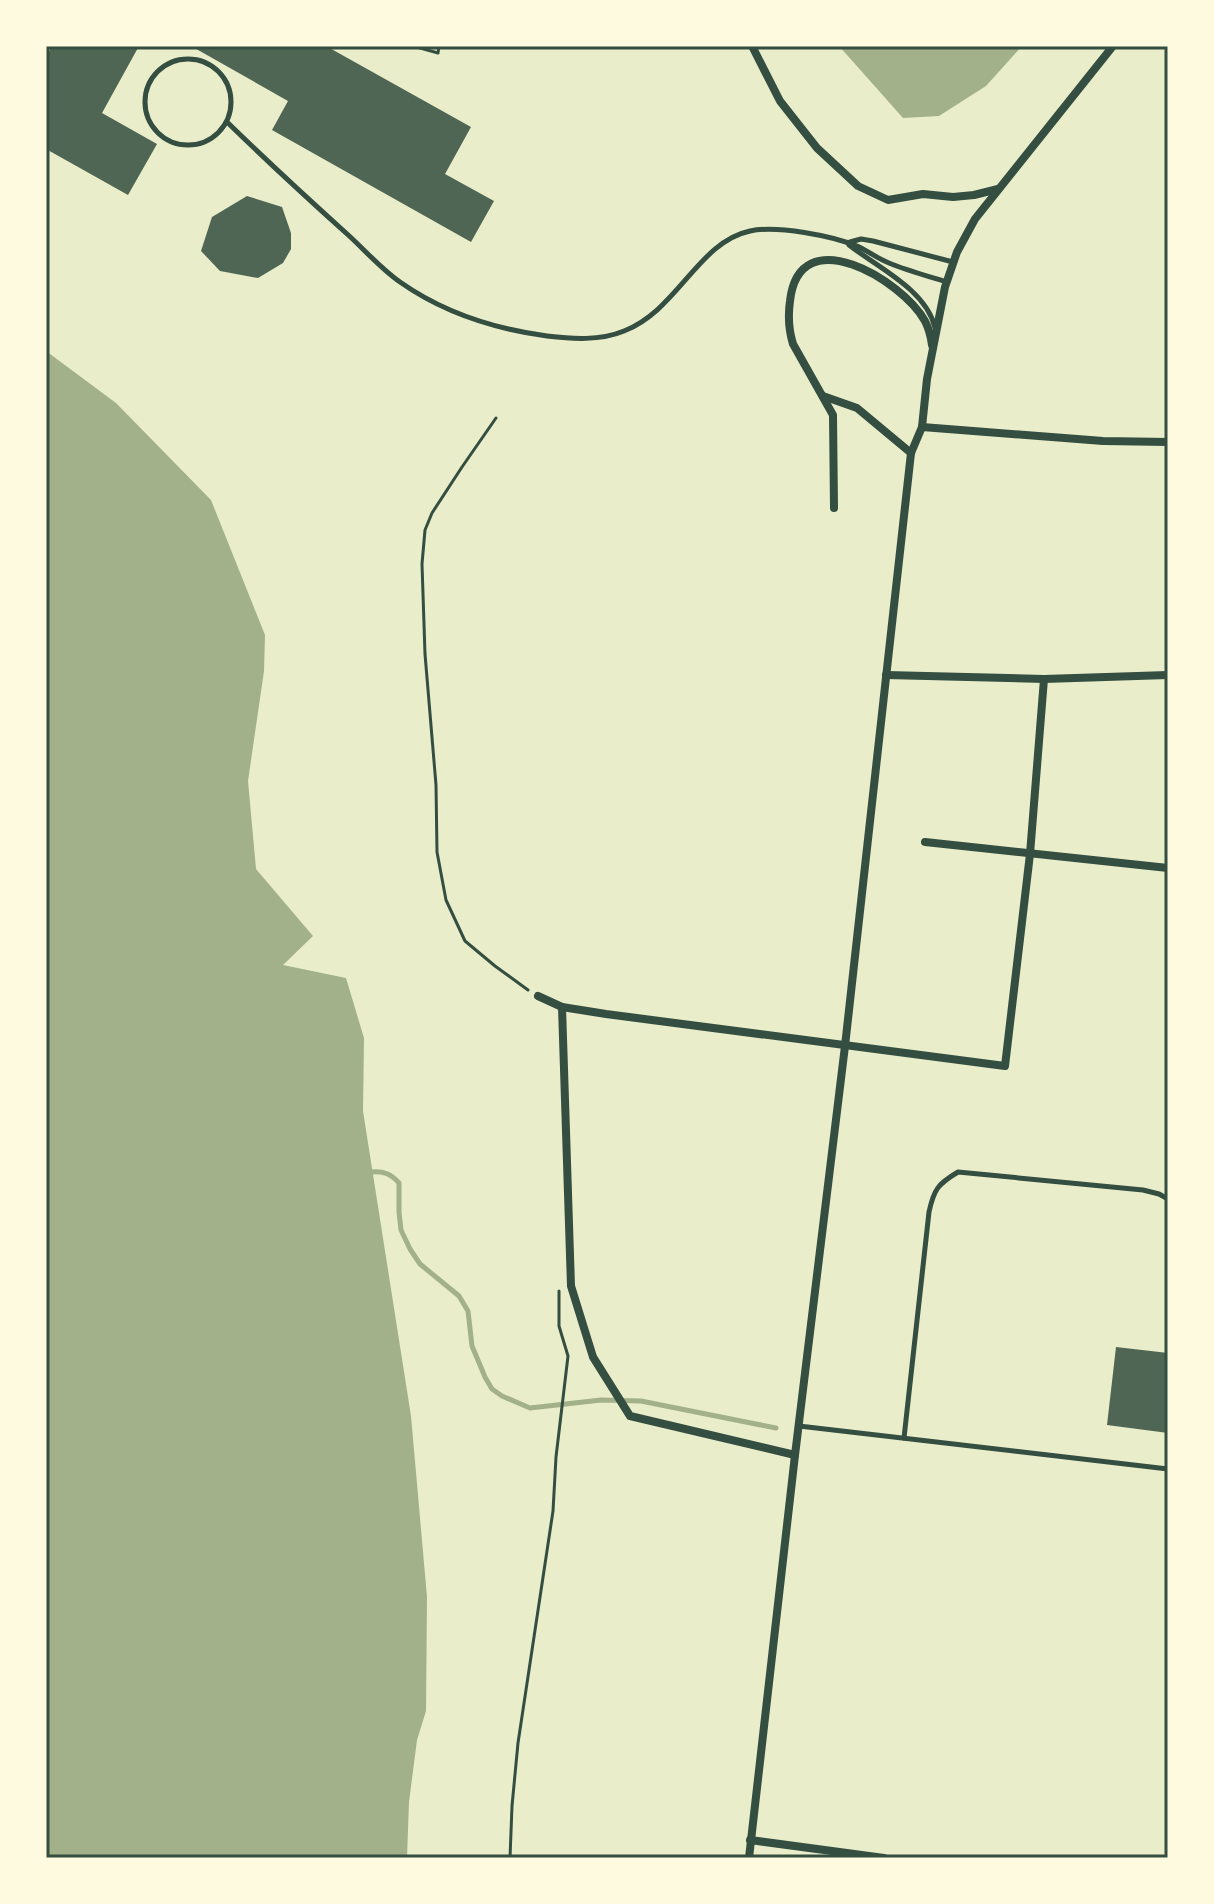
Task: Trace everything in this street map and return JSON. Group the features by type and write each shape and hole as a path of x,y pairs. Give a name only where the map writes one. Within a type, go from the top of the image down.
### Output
{"street":[{"path":"752,46 780,101 817,148 858,186 888,200 923,194 953,197 974,195 999,188"},
{"path":"749,1858 911,453 922,427 936,335 957,252 975,219 1113,46"},
{"path":"834,508 833,415 793,344 789,309 794,282 808,266 829,259 869,271 916,309 926,323 933,351"},
{"path":"823,396 857,408 911,453"},
{"path":"922,427 1103,441 1168,442"},
{"path":"886,675 1044,679 1168,675"},
{"path":"538,996 562,1007 1005,1066 1030,854 1044,679"},
{"path":"925,842 1168,868"},
{"path":"562,1007 571,1286 593,1357 630,1416 795,1455"},
{"path":"750,1840 884,1858"}],"lane":[{"path":"176,60 204,61 217,69 231,93 227,122 207,141 193,145 179,144 166,138 155,129 145,104 153,77 176,60"},
{"path":"227,122 399,282 465,316 523,333 570,339 623,332 646,320 667,302 726,239 750,231 778,229 812,234 861,248 887,263 947,282"},
{"path":"845,243 861,239 873,241 953,262"},
{"path":"845,243 919,298 933,318 936,335"},
{"path":"904,1438 929,1212 938,1186 958,1172 1143,1190 1168,1199"},
{"path":"798,1426 1168,1469"}],"path":[{"path":"413,46 438,53 439,46"},
{"path":"496,418 432,513 425,530 422,564 425,654 436,785 437,852 446,900 465,941 538,996"},
{"path":"510,1858 518,1743 553,1511 565,1376"}],"shaded area":[{"path":"839,46 1022,46 986,86 939,116 903,118"},
{"path":"46,351 116,403 211,500 265,635 264,671 248,781 256,869 313,936 283,965 346,978 364,1038 363,1111 411,1416 427,1597 426,1711 417,1740 409,1802 407,1858 46,1858"}],"building":[{"path":"52,46 139,46 102,113 157,144 128,195 46,149 46,57"},
{"path":"191,46 326,46 471,127 445,174 494,201 471,242 272,130 288,101"},
{"path":"247,196 282,207 291,233 291,249 283,263 258,278 220,271 201,251 212,217"},
{"path":"1116,1347 1168,1353 1168,1433 1107,1425"}],"waterway":[{"path":"372,1172 387,1174 399,1183 401,1230 410,1249 420,1264 459,1296 468,1311 472,1346 485,1377 492,1389 502,1396 530,1408 601,1400 641,1401 776,1428"}]}
